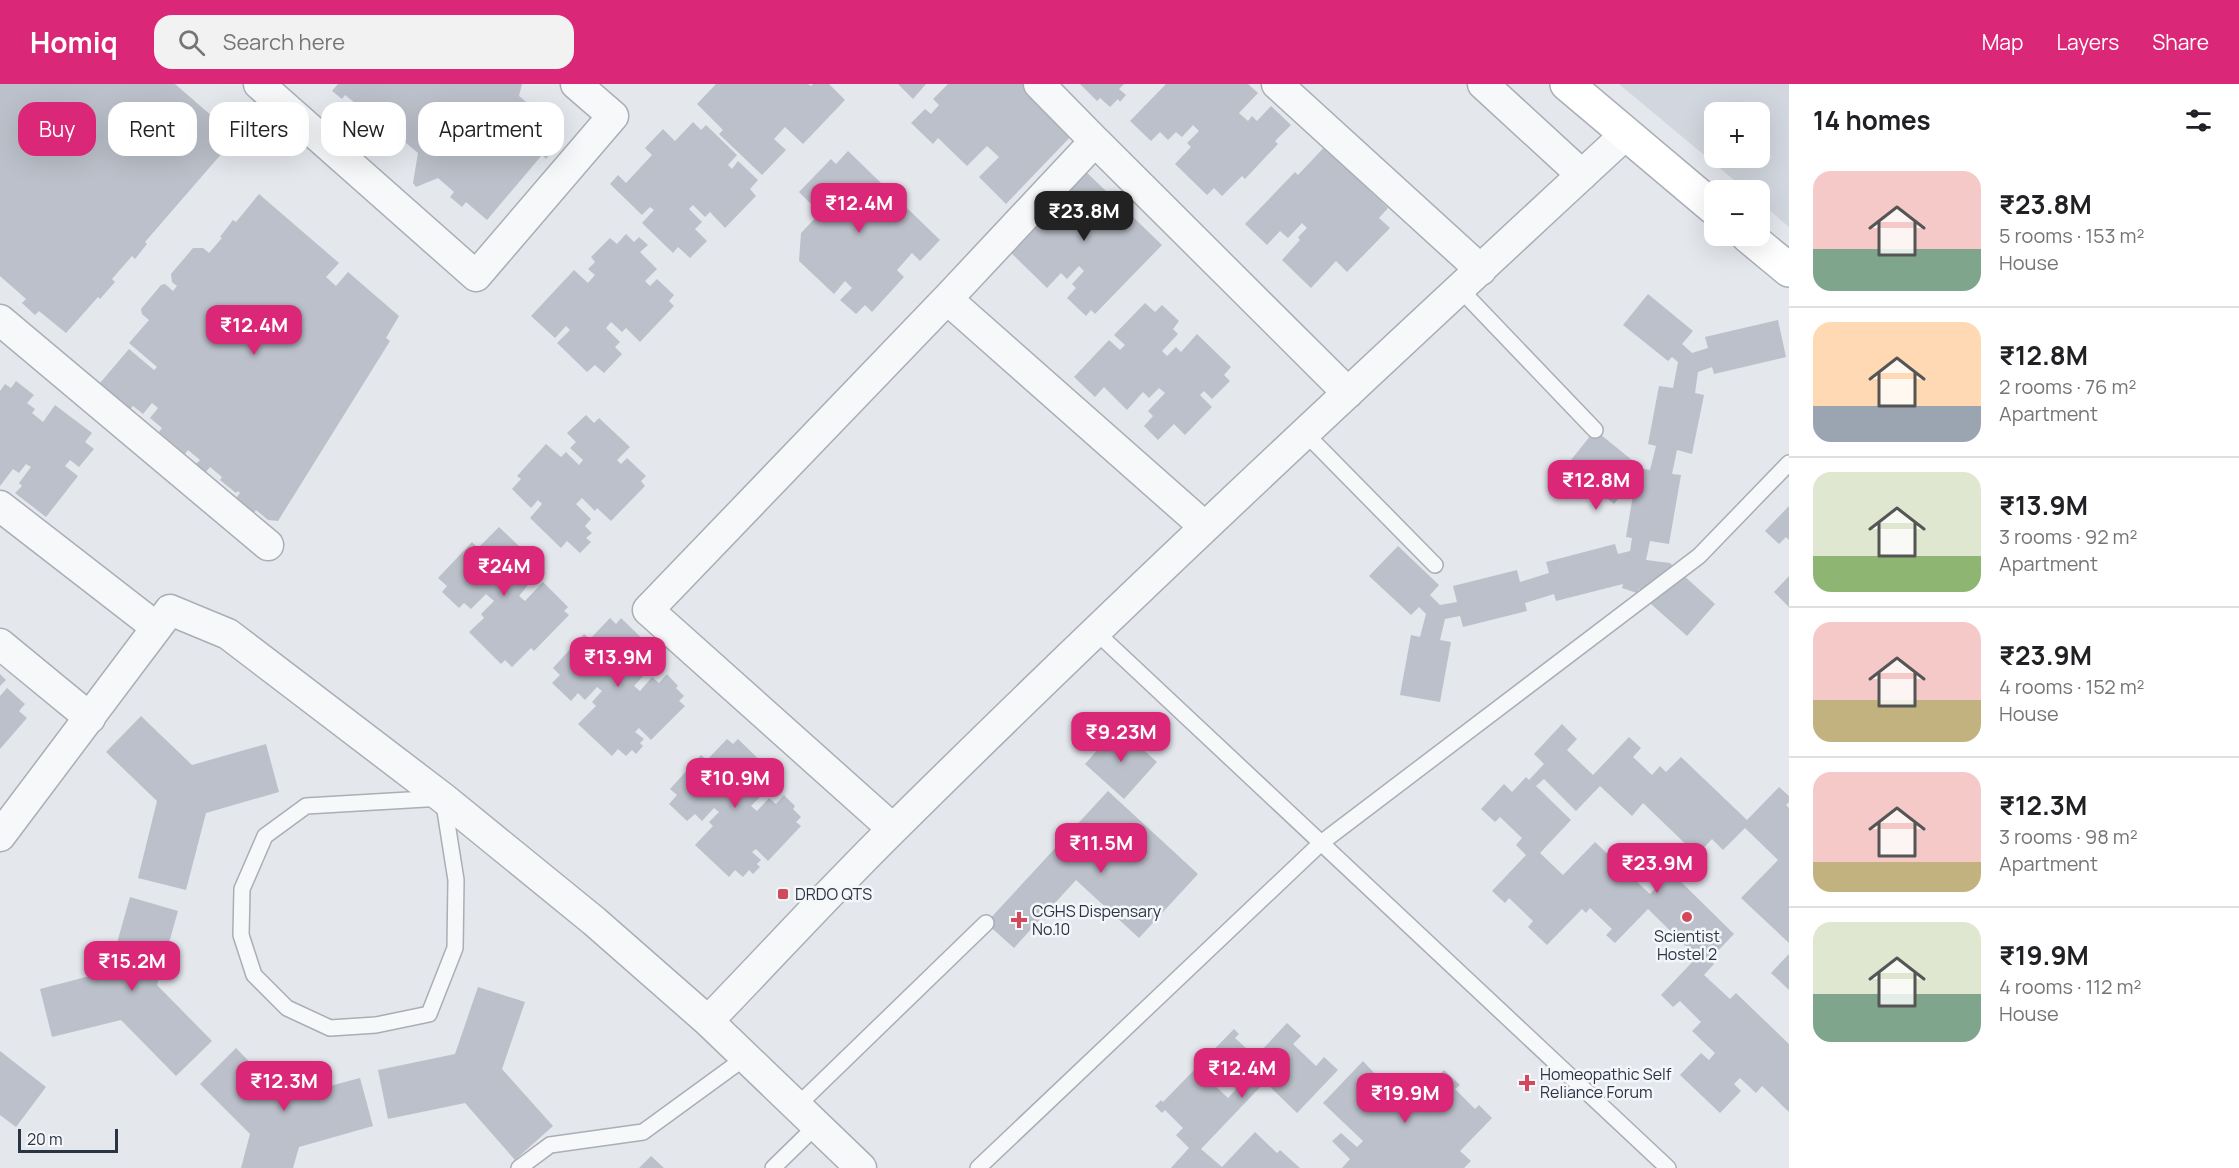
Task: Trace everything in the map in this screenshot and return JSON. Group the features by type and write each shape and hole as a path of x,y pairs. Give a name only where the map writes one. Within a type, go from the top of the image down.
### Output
{"main road":[{"path":"1567,84 1704,200"},
{"path":"1760,246 1789,270"}],"street":[{"path":"259,84 476,276 613,116 576,84"},
{"path":"1039,84 1348,393"},
{"path":"1277,84 1470,279"},
{"path":"1483,84 1582,175"},
{"path":"708,1021 893,829 1096,632 1305,433 1626,134"},
{"path":"893,829 648,610 947,299 1095,141"},
{"path":"947,299 1205,527"},
{"path":"0,320 268,545"},
{"path":"0,506 156,627"},
{"path":"0,836 170,610 228,634 443,798 594,921 708,1021 861,1168"},
{"path":"0,644 90,718"}],"lane":[{"path":"1470,279 1595,430"},
{"path":"1305,433 1435,565"},
{"path":"978,1168 1321,843 1699,556 1789,463"},
{"path":"1096,632 1668,1168"},
{"path":"443,798 456,880 455,948 429,1014 376,1025 330,1028 287,1008 254,975 241,935 242,888 265,836 306,806 443,798"},
{"path":"773,1168 807,1116 987,923"},
{"path":"519,1168 550,1145 643,1132 746,1057"}],"shaded area":[{"path":"1619,84 1789,84 1789,227 1770,211 1770,180 1734,180 1720,168 1770,168 1770,102 1704,102 1704,155"}],"building":[{"path":"0,84 175,84 196,102 108,102 108,156 197,156 197,103 209,114 209,156 220,156 145,242 147,244 135,259 132,256 112,279 115,282 100,299 98,297 66,333 39,311 35,315 22,303 26,299 0,276"},
{"path":"338,84 522,84 519,96 526,102 418,102 418,153 406,143 406,102 354,102 345,95 342,99 332,91"},
{"path":"716,84 808,84 811,86 829,84 845,100 803,144 785,127 774,139 786,150 762,175 719,134 723,130 697,104"},
{"path":"898,84 926,84 913,99"},
{"path":"948,84 1025,84 1075,132 1006,204 979,177 999,157 987,146 967,166 938,138 933,144 911,123 925,109 931,114 939,105 933,99"},
{"path":"1080,84 1124,84 1119,89 1126,95 1120,102 1118,99 1110,107 1100,98 1097,101"},
{"path":"1166,84 1248,84 1258,93 1239,113 1248,121 1252,116 1257,121 1271,106 1291,125 1275,141 1278,144 1245,179 1242,176 1222,196 1214,188 1207,195 1175,164 1191,147 1187,143 1199,131 1193,125 1182,137 1176,132 1168,140 1160,132 1151,141 1130,121"},
{"path":"693,122 701,130 706,125 737,155 728,165 732,169 738,161 758,180 750,189 756,196 725,228 710,212 705,217 693,205 689,209 702,222 695,229 707,241 690,258 678,247 673,253 642,223 654,210 650,207 642,215 610,184 618,175 626,183 652,155 645,148 663,129 675,141"},
{"path":"1331,140 1357,165 1350,172 1388,208 1379,218 1390,228 1347,272 1336,261 1311,288 1282,260 1300,240 1298,237 1307,228 1302,223 1288,238 1280,231 1267,245 1245,224 1295,172 1298,175"},
{"path":"848,151 940,240 920,261 912,253 897,270 904,277 872,312 865,305 856,314 840,300 852,288 845,281 834,294 799,261 801,233 820,213 799,192 831,159 836,164"},
{"path":"418,153 418,156 541,156 487,220 466,202 462,207 450,197 454,192 438,178 416,187 413,183"},
{"path":"1080,166 1162,245 1095,314 1091,310 1086,316 1067,298 1076,288 1072,284 1084,271 1079,266 1067,279 1061,273 1047,288 1004,246"},
{"path":"259,194 339,263 326,277 336,286 348,272 399,316 386,338 390,341 278,521 268,520 256,510 254,513 236,498 240,493 238,491 236,493 220,480 222,477 210,467 206,472 196,464 200,460 188,450 185,454 159,432 162,428 150,418 158,408 152,403 143,414 133,406 126,414 108,399 112,394 100,383 129,349 154,370 157,367 129,343 149,320 142,314 141,309 161,285 165,284 173,291 177,286 172,282 171,274 193,248 203,248 209,253 233,220 236,222"},
{"path":"626,234 634,242 639,237 648,245 640,252 657,269 645,281 650,286 657,279 674,295 669,301 674,306 640,342 626,328 622,332 611,322 606,328 620,342 615,347 622,354 604,373 595,365 587,372 557,343 570,330 566,326 555,338 531,316 574,270 588,283 595,275 588,269 595,262 591,257 610,238 617,244"},
{"path":"1648,294 1693,331 1682,344 1692,353 1708,348 1705,337 1778,320 1786,357 1714,374 1712,367 1698,372 1695,393 1704,395 1692,454 1677,450 1672,474 1681,475 1669,544 1650,541 1646,560 1670,563 1715,604 1687,636 1642,596 1645,592 1639,589 1637,593 1622,588 1623,584 1556,601 1554,594 1525,603 1527,611 1463,627 1460,616 1445,619 1440,640 1451,642 1440,702 1400,695 1411,635 1420,637 1426,614 1419,607 1411,615 1369,576 1398,546 1439,585 1430,595 1440,605 1457,602 1453,586 1517,570 1520,582 1549,573 1546,562 1615,544 1618,554 1630,551 1632,538 1626,537 1636,477 1614,504 1567,465 1595,430 1643,469 1650,470 1656,446 1648,444 1659,386 1673,388 1678,362 1672,357 1668,361 1623,325"},
{"path":"1145,303 1155,312 1162,305 1179,321 1173,329 1178,334 1162,351 1167,356 1176,347 1181,352 1197,334 1231,367 1224,375 1230,381 1212,399 1204,391 1200,395 1212,407 1185,435 1174,424 1158,440 1144,426 1153,416 1148,411 1165,393 1159,388 1149,398 1143,392 1127,410 1104,387 1095,397 1074,377 1109,340 1120,350 1125,345 1114,335"},
{"path":"16,381 34,395 27,403 35,409 32,413 43,422 55,405 92,433 85,442 94,449 79,467 70,460 65,466 78,476 46,517 15,493 22,486 19,483 31,467 26,464 19,473 13,469 0,486 0,391 5,384 11,388"},
{"path":"586,415 594,423 599,418 630,447 617,460 621,464 627,458 646,476 641,481 645,486 611,521 597,508 595,511 582,498 576,504 591,519 585,526 592,533 586,538 591,542 580,553 567,541 561,548 530,518 542,504 538,500 531,508 512,489 521,479 517,476 546,444 561,457 566,452 579,465 583,460 570,448 576,442 567,433"},
{"path":"1789,506 1789,540 1786,537 1779,544 1765,531"},
{"path":"499,527 542,568 519,596 525,601 543,582 568,607 564,611 569,615 534,651 531,648 512,667 505,660 501,664 469,632 484,618 481,614 494,601 486,594 471,609 464,603 459,608 442,592 447,586 438,578 472,542 478,548"},
{"path":"1789,576 1789,607 1774,592"},
{"path":"610,618 616,624 621,618 656,652 639,671 644,675 634,686 640,691 652,677 659,683 667,674 684,696 679,701 685,706 651,740 639,728 635,732 644,739 640,743 643,746 636,754 632,750 626,756 618,749 612,756 578,724 596,706 592,702 602,691 597,687 585,700 578,693 571,701 552,683 560,675 553,668 584,634 590,639"},
{"path":"0,674 6,680 0,686"},
{"path":"7,688 25,704 19,711 27,718 0,749 0,696"},
{"path":"141,716 192,765 266,744 279,792 206,813 186,890 138,878 157,801 106,752"},
{"name":"Scientist Hostel 2","path":"1562,724 1577,739 1567,750 1593,775 1629,737 1641,748 1633,757 1652,775 1660,766 1666,772 1681,757 1747,820 1779,787 1789,796 1789,802 1786,805 1789,808 1789,943 1741,898 1778,860 1745,828 1723,850 1712,839 1697,855 1643,803 1632,816 1600,786 1576,811 1544,779 1536,786 1571,820 1540,853 1563,875 1595,842 1650,894 1671,872 1734,934 1710,959 1714,964 1704,975 1730,999 1736,993 1789,1044 1789,1112 1762,1086 1756,1093 1740,1078 1734,1084 1741,1091 1720,1113 1680,1075 1701,1053 1709,1060 1715,1053 1692,1031 1701,1022 1680,1001 1673,1007 1661,995 1697,957 1648,909 1615,943 1606,935 1612,929 1590,908 1586,913 1582,909 1547,945 1528,927 1533,921 1509,898 1505,903 1492,891 1526,855 1516,845 1522,838 1500,817 1495,822 1481,809 1504,784 1512,792 1526,777 1529,780 1544,764 1534,754"},
{"path":"1118,727 1157,762 1124,799 1085,764"},
{"path":"727,739 733,744 738,739 773,773 756,792 761,796 751,806 757,811 769,798 776,804 784,795 795,806 793,809 801,817 796,822 801,826 768,861 756,849 752,852 761,860 757,864 760,867 753,874 749,870 743,877 735,870 729,877 695,845 713,826 709,822 719,812 714,808 702,821 695,814 687,821 669,804 677,795 670,789 701,755 707,760"},
{"path":"1108,791 1198,874 1139,938 1076,880 1014,948 986,923"},
{"path":"130,897 178,911 157,985 212,1041 176,1076 121,1020 52,1037 40,989 109,971"},
{"path":"1789,954 1789,990 1771,973"},
{"path":"478,987 525,1002 502,1069 553,1126 515,1160 465,1103 388,1119 378,1070 455,1054"},
{"path":"1287,1023 1301,1036 1293,1044 1316,1066 1324,1057 1338,1070 1297,1113 1265,1082 1201,1149 1222,1167 1255,1132 1277,1153 1280,1150 1300,1168 1171,1168 1189,1148 1176,1135 1183,1128 1165,1110 1162,1113 1155,1106 1161,1100 1163,1102 1234,1029 1239,1034 1235,1038 1246,1048 1212,1083 1228,1098 1253,1071 1247,1066"},
{"path":"236,1048 285,1098 360,1078 373,1126 299,1147 293,1168 241,1168 250,1134 200,1084"},
{"path":"0,1051 46,1087 16,1127 0,1115"},
{"path":"1363,1061 1377,1076 1373,1080 1393,1099 1397,1095 1410,1106 1444,1070 1460,1085 1455,1089 1475,1109 1479,1105 1492,1118 1460,1151 1471,1161 1464,1168 1342,1168 1350,1159 1332,1141 1341,1133 1357,1147 1363,1141 1323,1103"},
{"path":"651,1156 664,1168 639,1168"}],"place":[{"name":"DRDO QTS","path":"783,894"},
{"name":"Scientist Hostel 2","path":"1687,917"},
{"name":"CGHS Dispensary No.10","path":"1019,920"},
{"name":"Homeopathic Self Reliance Forum","path":"1527,1083"}]}
